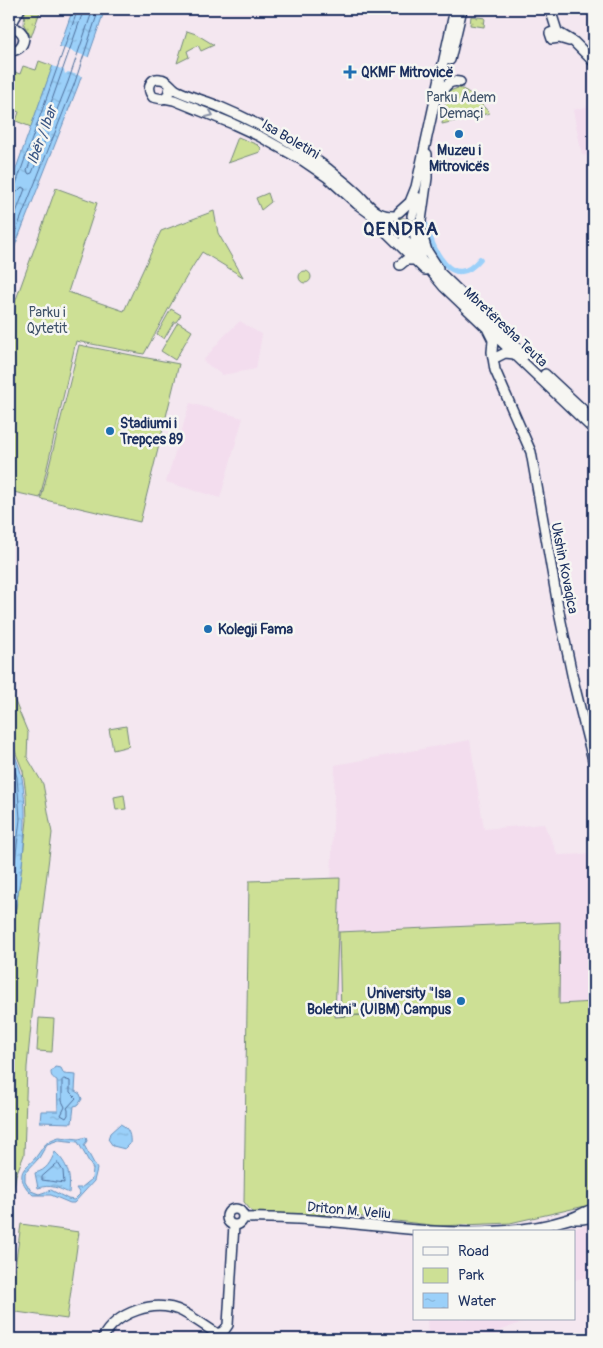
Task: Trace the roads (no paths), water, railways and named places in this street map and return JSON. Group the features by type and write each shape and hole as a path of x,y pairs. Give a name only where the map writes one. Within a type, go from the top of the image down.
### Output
{"street":[{"path":"412,216 455,9"},
{"path":"397,214 409,213 416,224 414,233 404,239 394,235 390,224 397,214 410,202 443,91 462,9"},
{"path":"551,10 556,34 574,42 594,62"},
{"path":"9,28 20,11"},
{"path":"10,51 18,49 24,41 20,11"},
{"path":"9,28 16,28 22,34"},
{"path":"161,78 170,87 169,93 160,99 153,97 149,91 150,85 155,80 161,78"},
{"path":"443,91 446,85 451,82 460,82"},
{"name":"Isa Boletini","path":"170,87 217,106 272,132 317,160 390,228"},
{"name":"Isa Boletini","path":"164,98 174,100 233,124 268,141 327,177 377,212 397,214"},
{"path":"358,199 381,209 389,210 396,208 406,198 416,170 425,155"},
{"path":"425,155 427,178 420,228 427,251 451,284"},
{"path":"358,199 413,260 437,280"},
{"name":"Mbretëresha Teuta","path":"414,233 422,254 503,338 594,420"},
{"name":"Mbretëresha Teuta","path":"404,239 437,280 488,330 503,338 517,356 594,430"},
{"path":"400,265 406,260 413,260"},
{"name":"Ukshin Kovaqica","path":"488,330 492,336 494,364 531,452 560,617 594,764"},
{"name":"Ukshin Kovaqica","path":"500,381 496,365 503,338"},
{"path":"497,358 506,353 517,356"},
{"name":"Driton M. Veliu","path":"506,1230 539,1226 572,1218 594,1209"},
{"path":"231,1210 238,1210 242,1214 242,1218 240,1223 234,1225 227,1219 228,1214 231,1210"},
{"name":"Driton M. Veliu","path":"572,1218 594,1217"},
{"name":"Driton M. Veliu","path":"242,1218 280,1218 416,1230"},
{"path":"102,1339 119,1320 131,1312 151,1306 182,1311 216,1333 223,1331 228,1325 234,1225"}],"water":[{"name":"Ibër / Ibar","path":"73,9 105,9 78,86 9,261 9,188"},
{"path":"9,741 21,773 25,819 22,862 9,946"},
{"path":"55,1067 61,1068 64,1074 76,1075 75,1091 80,1094 82,1099 78,1105 74,1106 72,1123 40,1122 41,1111 58,1111 57,1080 51,1074"},
{"path":"120,1124 125,1127 130,1135 130,1144 125,1149 113,1146 108,1139 110,1133"},
{"path":"59,1137 79,1139 86,1137 87,1141 84,1145 97,1169 94,1181 74,1203 51,1195 33,1195 22,1179 25,1168 46,1144","holes":["59,1140 78,1142 93,1169 92,1179 81,1188 76,1188 80,1194 74,1200 51,1190 39,1194 31,1191 25,1181 25,1173 39,1158 47,1144"]},
{"path":"55,1152 63,1161 68,1171 69,1193 58,1188 38,1188 35,1173 48,1166"}],"waterway":[{"path":"426,225 433,246 445,264 452,270 461,272 470,268 480,259"}],"place":[{"name":"QKMF Mitrovicë","path":"350,72"},
{"name":"Muzeu i Mitrovicës","path":"459,134"},
{"name":"Stadiumi i Trepçes 89","path":"110,431"},
{"name":"Kolegji Fama","path":"208,629"},
{"name":"University \"Isa Boletini\" (UIBM) Campus","path":"461,1001"}],"district":[{"name":"QENDRA","path":"401,228"}],"park label":[{"name":"Parku Adem Demaçi","path":"461,105"},
{"name":"Parku i Qytetit","path":"47,320"}]}
